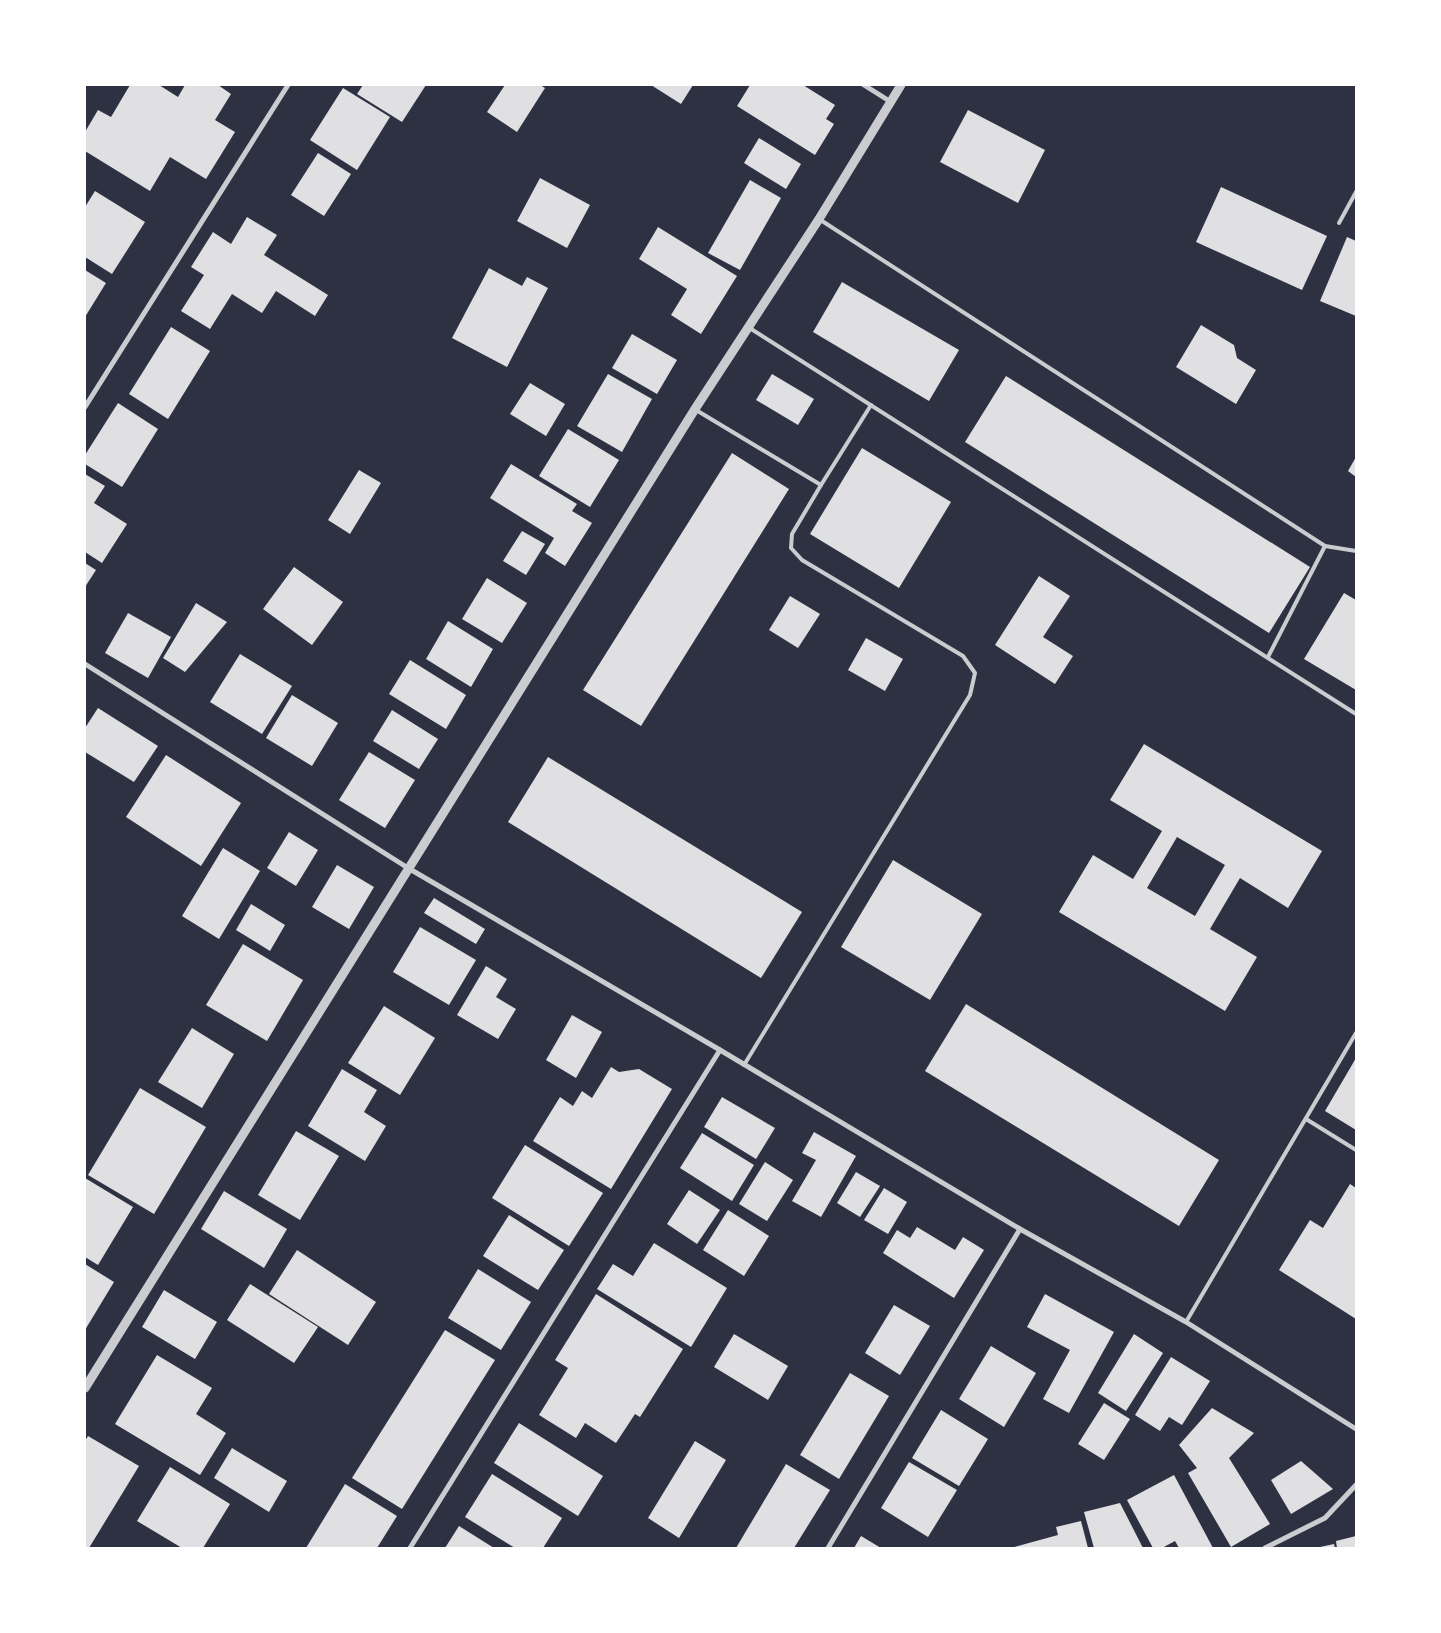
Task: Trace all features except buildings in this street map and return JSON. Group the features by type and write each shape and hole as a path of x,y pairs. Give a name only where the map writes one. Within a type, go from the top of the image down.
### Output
{"street":[{"path":"85,407 288,85"},
{"path":"864,85 890,102"},
{"path":"85,1388 695,409 819,219 901,85"},
{"path":"85,664 408,868 720,1050 1020,1229 1186,1322 1356,1429"},
{"path":"410,1548 720,1050"},
{"path":"828,1548 1020,1229"},
{"path":"1265,1548 1325,1518 1356,1485"}],"lane":[{"path":"1339,223 1356,192"},
{"path":"819,219 1324,546 1356,551"},
{"path":"748,327 1356,714"},
{"path":"744,1065 970,695 975,673 962,656 802,560 791,548 792,534 871,405"},
{"path":"695,409 821,484"},
{"path":"1268,657 1324,546"},
{"path":"1186,1322 1356,1033"},
{"path":"1306,1119 1356,1150"}]}
